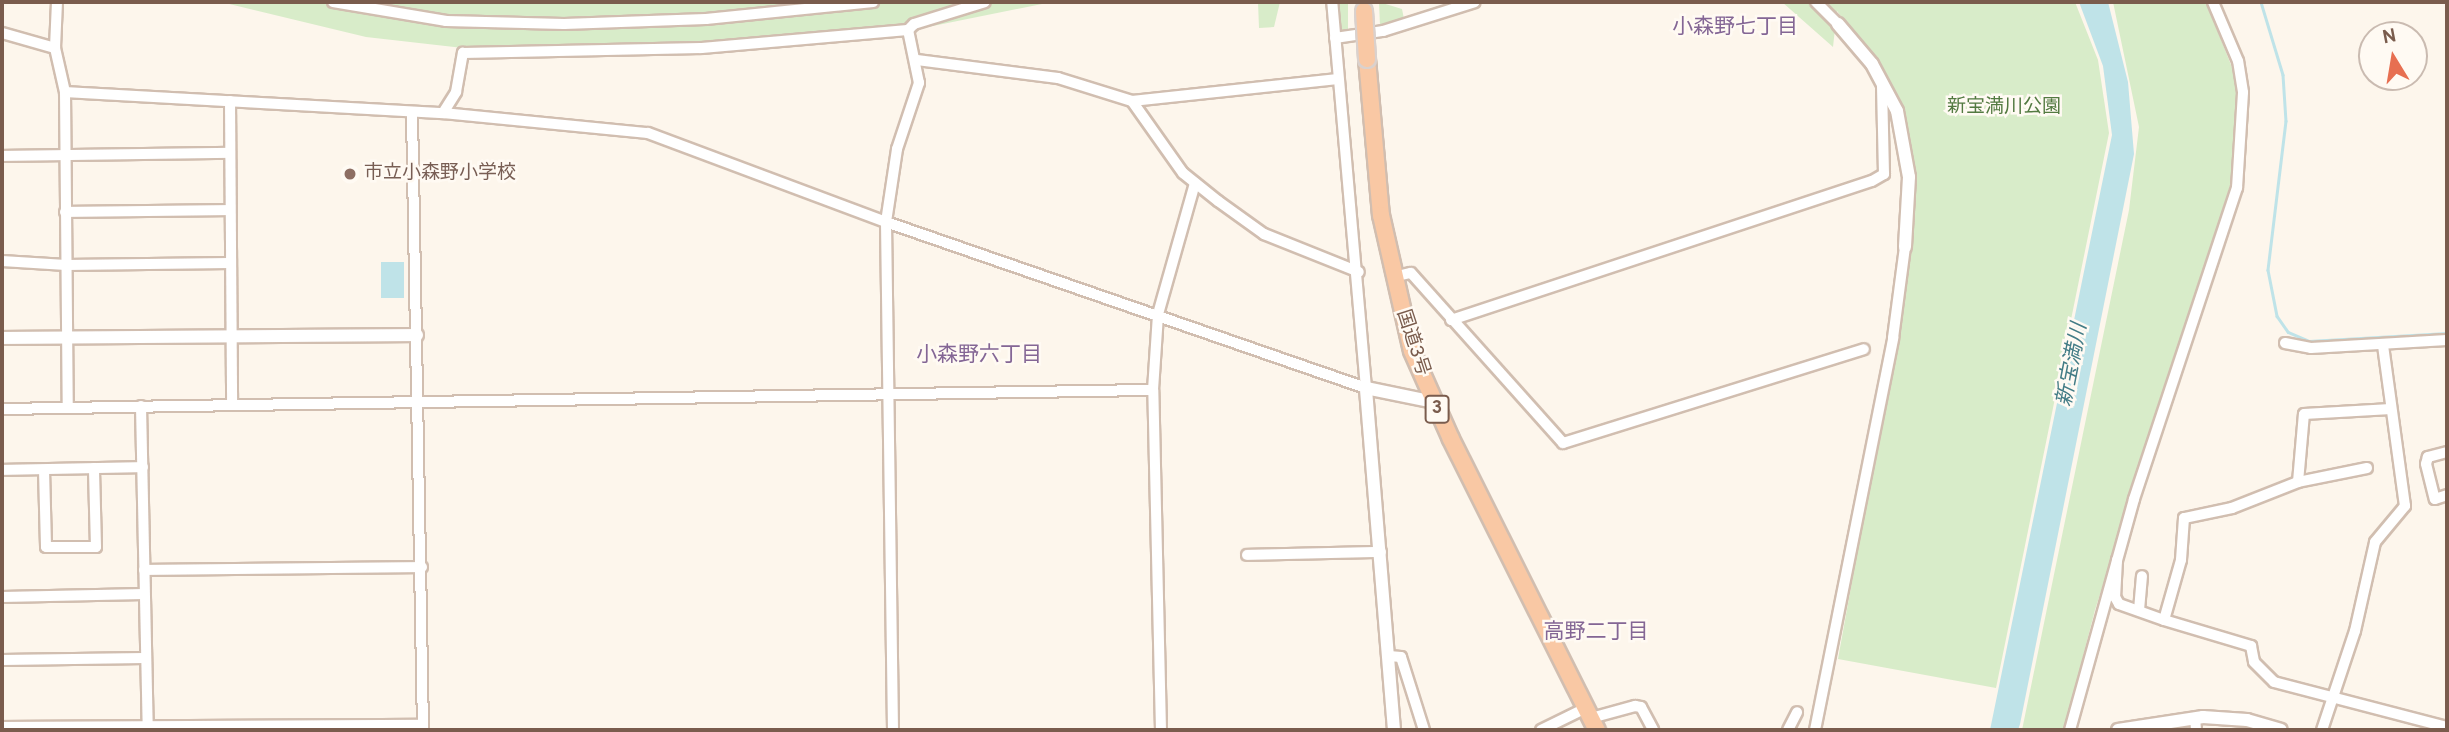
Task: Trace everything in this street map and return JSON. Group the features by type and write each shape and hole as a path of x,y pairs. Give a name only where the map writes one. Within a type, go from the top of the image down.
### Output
{"highway":[{"name":"国道3号","path":"1363,7 1381,215 1392,278 1412,351 1433,402 1591,718"}],"street":[{"path":"57,2 55,48 65,92 68,407"},
{"path":"334,2 446,21 517,24 706,19 873,2"},
{"path":"443,113 447,100 456,92 463,53 701,48 908,30 914,24 985,2"},
{"path":"1332,2 1359,272 1394,730"},
{"path":"1335,38 1383,31 1475,2"},
{"path":"1815,2 1838,24 1882,79 1904,137 1909,177 1905,247 1893,338 1815,730"},
{"path":"2070,730 2116,556 2237,188 2243,92 2238,61 2213,2"},
{"path":"893,730 886,222 897,149 919,83 908,30"},
{"path":"2,33 55,48"},
{"path":"916,60 1058,78 1132,101 1338,79"},
{"path":"1451,320 1842,192 1884,174 1882,79"},
{"path":"65,92 443,113 648,133 886,222 1366,388 1433,402"},
{"path":"230,101 232,405"},
{"path":"1132,101 1195,183 1264,234 1359,272"},
{"path":"2,727 423,728 412,112"},
{"path":"2,156 229,153"},
{"path":"1161,730 1153,390 1158,314 1195,183"},
{"path":"65,212 230,210"},
{"path":"2,261 66,265 230,262"},
{"path":"1392,278 1410,273 1563,443 1864,349"},
{"path":"2,338 417,335"},
{"path":"2285,343 2311,348 2447,340"},
{"path":"2322,730 2335,701 2375,542 2405,506 2383,345"},
{"path":"2,410 1153,390"},
{"path":"141,406 148,729"},
{"path":"2298,482 2304,414 2391,409"},
{"path":"2447,452 2428,457 2426,464 2435,499 2447,495"},
{"path":"2,470 143,467"},
{"path":"44,470 46,547 96,547 94,468"},
{"path":"2164,620 2181,560 2184,518 2232,508 2298,482 2367,468"},
{"path":"1247,555 1381,552"},
{"path":"2116,556 2119,570 2115,597 2119,604 2251,646 2254,662 2274,682 2335,701 2447,727"},
{"path":"144,570 422,567"},
{"path":"2139,610 2142,576"},
{"path":"2,597 144,594"},
{"path":"1389,656 1401,657 1424,730"},
{"path":"2,660 145,658"},
{"path":"1541,730 1634,706 1641,707 1653,730"},
{"path":"1788,730 1797,712"},
{"path":"2118,730 2196,724 2223,717 2278,730"}],"green space":[{"path":"221,2 1052,2 913,30 902,24 750,42 463,48 366,37"},
{"path":"1258,2 1280,2 1274,27 1259,28"},
{"path":"1336,2 1348,2 1348,30 1336,30"},
{"path":"1379,2 1402,9 1404,19 1380,26"},
{"name":"新宝満川公園","path":"1782,2 2075,2 2098,60 2109,133 1996,688 1838,659 1898,326 1909,145 1891,84 1837,11 1833,47"},
{"path":"2113,2 2206,2 2235,75 2240,121 2235,170 2095,610 2064,730 2022,730 2129,210 2139,127"}],"water":[{"name":"新宝満川","path":"2079,2 2108,2 2128,82 2134,154 2020,724 2018,730 1990,730 2112,135 2103,66"},
{"path":"381,262 404,262 404,298 381,298"}],"waterway":[{"path":"2261,2 2283,75 2286,121 2268,270 2277,316 2288,332 2309,341 2447,333"}],"place":[{"name":"市立小森野小学校","path":"350,174"}],"district":[{"name":"小森野七丁目","path":"1735,28"},
{"name":"小森野六丁目","path":"979,356"},
{"name":"高野二丁目","path":"1596,633"}]}
